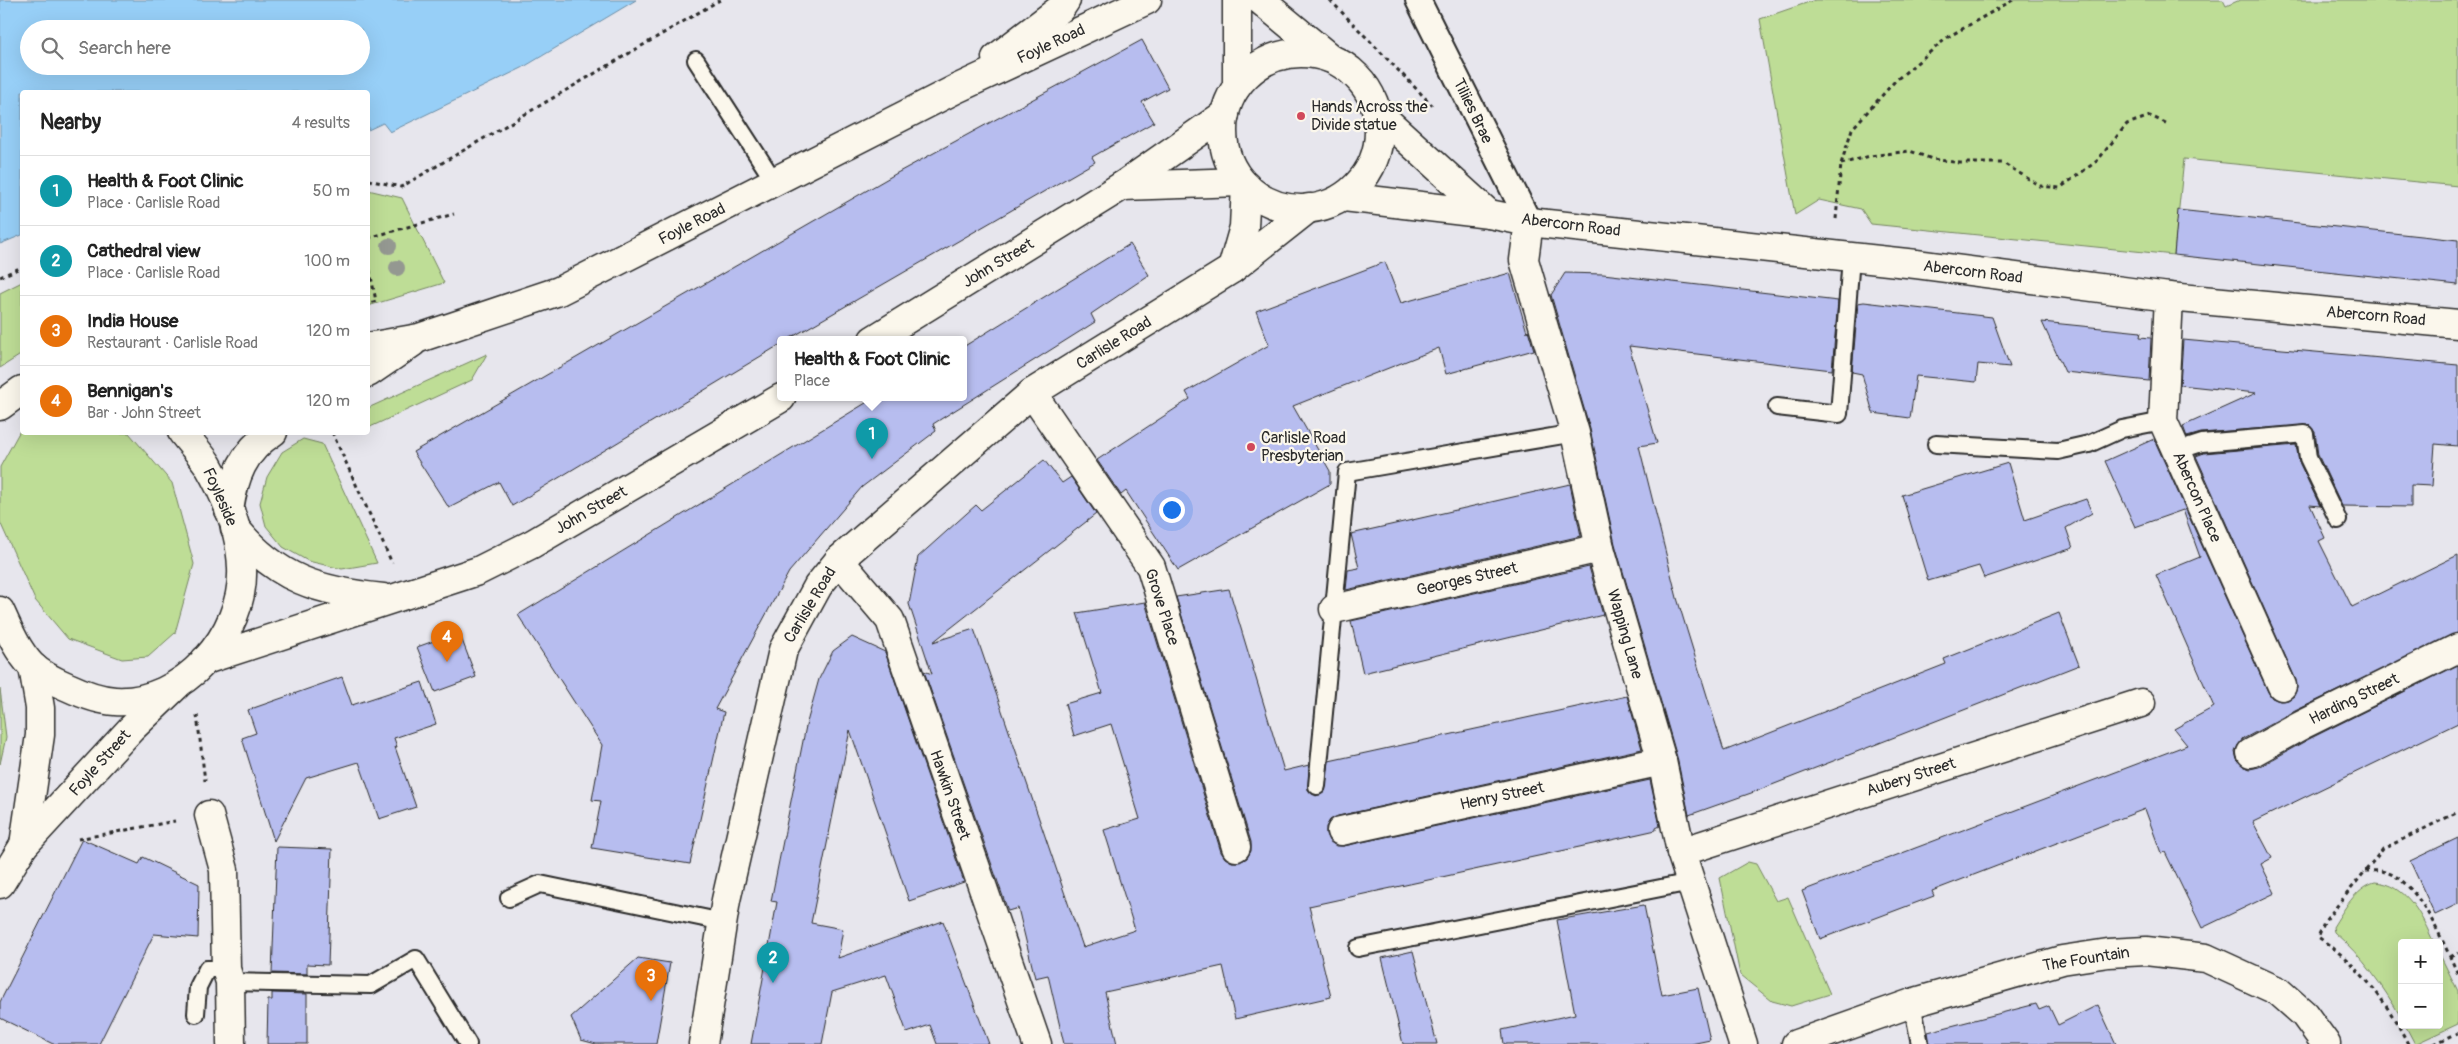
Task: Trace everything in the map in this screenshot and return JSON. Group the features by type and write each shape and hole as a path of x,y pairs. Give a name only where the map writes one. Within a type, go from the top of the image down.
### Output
{"main road":[{"name":"Foyle Road","path":"370,347 419,338 559,291 956,89 1147,0"},
{"path":"1237,0 1237,86"},
{"path":"1260,0 1330,58 1352,70 1368,90 1378,113 1380,138 1374,163 1361,182 1344,198 1322,207 1299,209 1276,205 1257,196 1244,184 1230,163 1223,137 1225,114 1237,86 1256,67 1281,55 1305,52 1330,58"},
{"name":"Foyle Road","path":"956,89 1063,4"},
{"path":"1378,113 1489,214"},
{"name":"John Street","path":"880,336 1122,186 1225,114"},
{"path":"1232,269 1244,227 1244,184"},
{"name":"John Street","path":"1122,186 1244,184"},
{"name":"Abercorn Road","path":"1344,198 1489,214 1528,222 1842,256 2169,297 2458,324"},
{"name":"Carlisle Road","path":"703,1044 723,922 783,650 818,586 839,560 1032,393 1232,269 1310,208"},
{"name":"Wapping Lane","path":"1528,222 1524,260 1575,434 1600,548 1662,761 1682,852 1743,1044"},
{"name":"Abercon Place","path":"2169,297 2163,421 2282,686"},
{"name":"Foyle Road","path":"370,372 419,338"},
{"path":"0,406 20,391"},
{"name":"Grove Place","path":"1032,393 1151,567 1236,847"},
{"name":"John Street","path":"192,672 397,596 478,571 532,544 777,400"},
{"name":"Foyleside","path":"0,611 7,638 33,667 60,684 89,697 116,701 146,698 192,672 222,640 230,625 241,592 242,569 232,518 207,464 184,435"},
{"path":"232,518 232,487 240,466 251,449 269,435"},
{"name":"John Street","path":"232,518 264,560 286,572 314,585 344,594 397,596"},
{"name":"Georges Street","path":"1334,609 1600,548"},
{"name":"Hawkin Street","path":"839,560 890,620 1037,1044"},
{"name":"Harding Street","path":"2251,753 2302,725 2458,648"},
{"name":"Foyle Street","path":"24,845 40,735 40,708 33,667"},
{"name":"Foyle Street","path":"0,884 24,845 131,729 192,672"},
{"name":"Aubery Street","path":"1682,852 2141,702"},
{"name":"Henry Street","path":"1341,831 1662,761"},
{"path":"209,816 224,870 231,1044"},
{"name":"The Fountain","path":"1796,1044 1912,1003 2062,960 2108,953 2146,951 2206,958 2278,991 2304,1014 2326,1044"}],"street":[{"name":"Tiliies Brae","path":"1418,0 1528,222"}],"lane":[{"path":"696,60 774,181"},
{"path":"1777,407 1839,414 1842,256"},
{"path":"1936,444 2058,451 2089,444 2122,428 2163,421"},
{"path":"1318,786 1347,472 1575,434"},
{"path":"2177,451 2202,443 2304,434 2308,458 2338,520"},
{"path":"1358,948 1691,882"},
{"path":"509,898 540,884 723,922"},
{"path":"196,1014 198,987 206,969 228,976 371,985 416,959 468,1044"},
{"path":"1912,1003 1920,1044"}],"path":[{"path":"370,180 401,187 720,0"},
{"path":"1330,0 1438,112"},
{"path":"1842,256 1841,164 1852,128 1895,81 1948,37 2013,0"},
{"path":"1841,164 1870,156 1910,151 1932,160 1960,163 2003,163 2040,186 2060,188 2097,161 2127,124 2150,116 2168,124"},
{"path":"370,237 454,214"},
{"path":"0,277 20,268"},
{"path":"370,272 376,301 370,303"},
{"path":"333,435 383,540 397,596"},
{"path":"72,841 90,835 209,816 192,672"},
{"path":"2408,1044 2392,1013 2370,982 2339,951 2318,937 2325,921 2383,849 2458,812"},
{"path":"2365,871 2386,872 2407,886 2417,896 2458,974"},
{"path":"2450,957 2458,952"},
{"path":"2434,1044 2458,1033"}],"green space":[{"path":"1815,0 2223,0 2226,6 2240,0 2458,0 2458,186 2184,159 2174,255 1871,224 1861,209 1819,200 1795,215 1760,19"},
{"path":"370,190 402,198 444,283 370,305"},
{"path":"20,283 20,355 0,368 0,293"},
{"path":"487,354 472,380 370,427 370,407"},
{"path":"20,431 20,435 131,435 172,483 194,564 175,633 148,657 122,659 68,639 35,600 0,522 0,467"},
{"path":"303,439 322,444 377,563 342,569 308,561 283,547 266,526 260,503 267,477 282,452"},
{"path":"0,689 6,737 0,764"},
{"path":"1748,862 1756,864 1776,901 1788,897 1830,994 1791,1006 1772,1001 1740,975 1720,878"},
{"path":"2375,882 2387,884 2405,895 2419,913 2432,939 2398,939 2398,1013 2372,972 2334,932 2333,927 2346,907 2356,894"},
{"path":"2443,961 2458,991 2458,1024 2415,1044 2407,1029 2443,1029"}],"water":[{"path":"0,0 636,0 522,68 390,132 383,123 370,129 370,90 20,90 20,236 0,244"}],"building":[{"path":"1142,40 1168,88 1142,102 1154,122 1092,157 1095,162 794,336 777,336 777,346 512,506 499,482 449,508 413,452 897,173"},
{"path":"2178,210 2458,240 2458,285 2174,255"},
{"path":"1130,244 1149,275 1091,314 1095,322 933,424 936,431 862,487 789,572 715,709 724,712 690,864 592,848 601,801 592,800 602,745 518,615 869,401 967,401 967,345"},
{"path":"1385,262 1401,303 1510,273 1534,350 1446,374 1439,348 1293,406 1330,471 1330,484 1178,570 1126,491 1121,495 1097,460 1190,399 1186,392 1269,345 1256,311"},
{"path":"1565,273 1603,274 1838,301 1832,370 1629,346 1657,443 1639,446 1677,598 1724,751 1946,664 1944,659 2059,613 2079,665 1754,792 1689,815 1677,757 1615,544 1590,429 1551,295"},
{"path":"1864,302 1992,317 2010,367 1978,364 1976,382 1916,376 1910,418 1873,413 1862,374 1852,372 1858,303"},
{"path":"2042,322 2141,332 2140,337 2151,338 2149,381 2065,372"},
{"path":"2183,340 2458,365 2458,446 2435,444 2432,486 2411,485 2411,507 2342,506 2318,455 2315,432 2309,425 2201,433 2187,437 2183,426 2256,393 2180,385"},
{"path":"2154,439 2272,698 2280,701 2288,700 2294,696 2297,688 2296,680 2196,456 2204,453 2296,445 2299,462 2320,506 2310,505 2325,538 2319,541 2352,607 2458,555 2458,633 2295,711 2243,739 2235,752 2237,760 2243,766 2250,769 2259,767 2309,739 2458,665 2458,723 2253,822 2272,858 2261,864 2275,893 2202,928 2165,852 2161,853 2145,809 1932,891 1934,896 1820,939 1802,891 2187,745 2174,729 2214,707 2156,575 2200,557 2183,510 2135,527 2105,461"},
{"path":"1044,460 1062,483 1071,477 1096,514 933,642 974,629 1083,947 1135,930 1104,830 1140,819 1111,724 1074,736 1065,704 1102,693 1077,613 1145,602 1221,852 1225,858 1232,862 1240,862 1247,858 1251,851 1251,842 1176,597 1229,589 1284,771 1309,765 1308,790 1316,796 1325,791 1329,761 1627,696 1642,749 1338,816 1330,820 1326,827 1329,841 1336,846 1344,846 1650,780 1660,826 1656,830 1309,906 1331,997 1235,1019 1223,966 1105,992 1117,1044 1064,1044 1048,975 1035,978 1018,908 1008,911 924,671 932,674 909,604 918,557 976,505 981,510"},
{"path":"2008,463 2025,520 2086,499 2092,513 2066,528 2073,548 1984,578 1979,566 1928,581 1902,495"},
{"path":"1570,484 1581,536 1346,590 1348,570 1359,568 1351,534"},
{"path":"1589,567 1603,615 1363,673 1351,621"},
{"path":"459,632 476,677 435,692 417,647"},
{"path":"852,637 885,652 964,882 909,901 850,730 811,923 843,929 838,958 943,921 989,1044 937,1044 930,1025 907,1033 886,975 832,992 822,1044 751,1044 777,902 771,901 806,726 819,679 833,651"},
{"path":"342,677 352,705 422,682 436,724 394,738 397,747 395,747 416,807 379,819 359,762 306,778 274,841 242,738 256,733 248,710"},
{"path":"2458,838 2458,904 2435,915 2410,861"},
{"path":"82,839 139,864 143,857 199,884 198,938 154,934 99,1044 53,1044 0,1018 0,1002"},
{"path":"277,847 332,849 328,965 307,964 307,974 272,973"},
{"path":"1644,905 1662,995 1698,988 1710,1040 1691,1044 1504,1044 1502,1030 1575,1014 1557,920"},
{"path":"1413,951 1437,1044 1403,1044 1382,958"},
{"path":"638,958 670,963 656,1044 596,1044 581,1040 571,1017"},
{"path":"272,993 307,994 307,1044 267,1044 268,1000 272,1000"},
{"path":"2036,1004 2039,1010 2049,1006 2058,1025 2098,1005 2116,1044 1930,1044 1928,1032"}],"place":[{"name":"Hands Across the Divide statue","path":"1301,116"},
{"name":"Carlisle Road Presbyterian","path":"1251,447"},
{"name":"Health & Foot Clinic","path":"872,459"},
{"name":"Bennigan's","path":"447,662"},
{"name":"Cathedral view","path":"773,983"},
{"name":"India House","path":"651,1001"}]}
